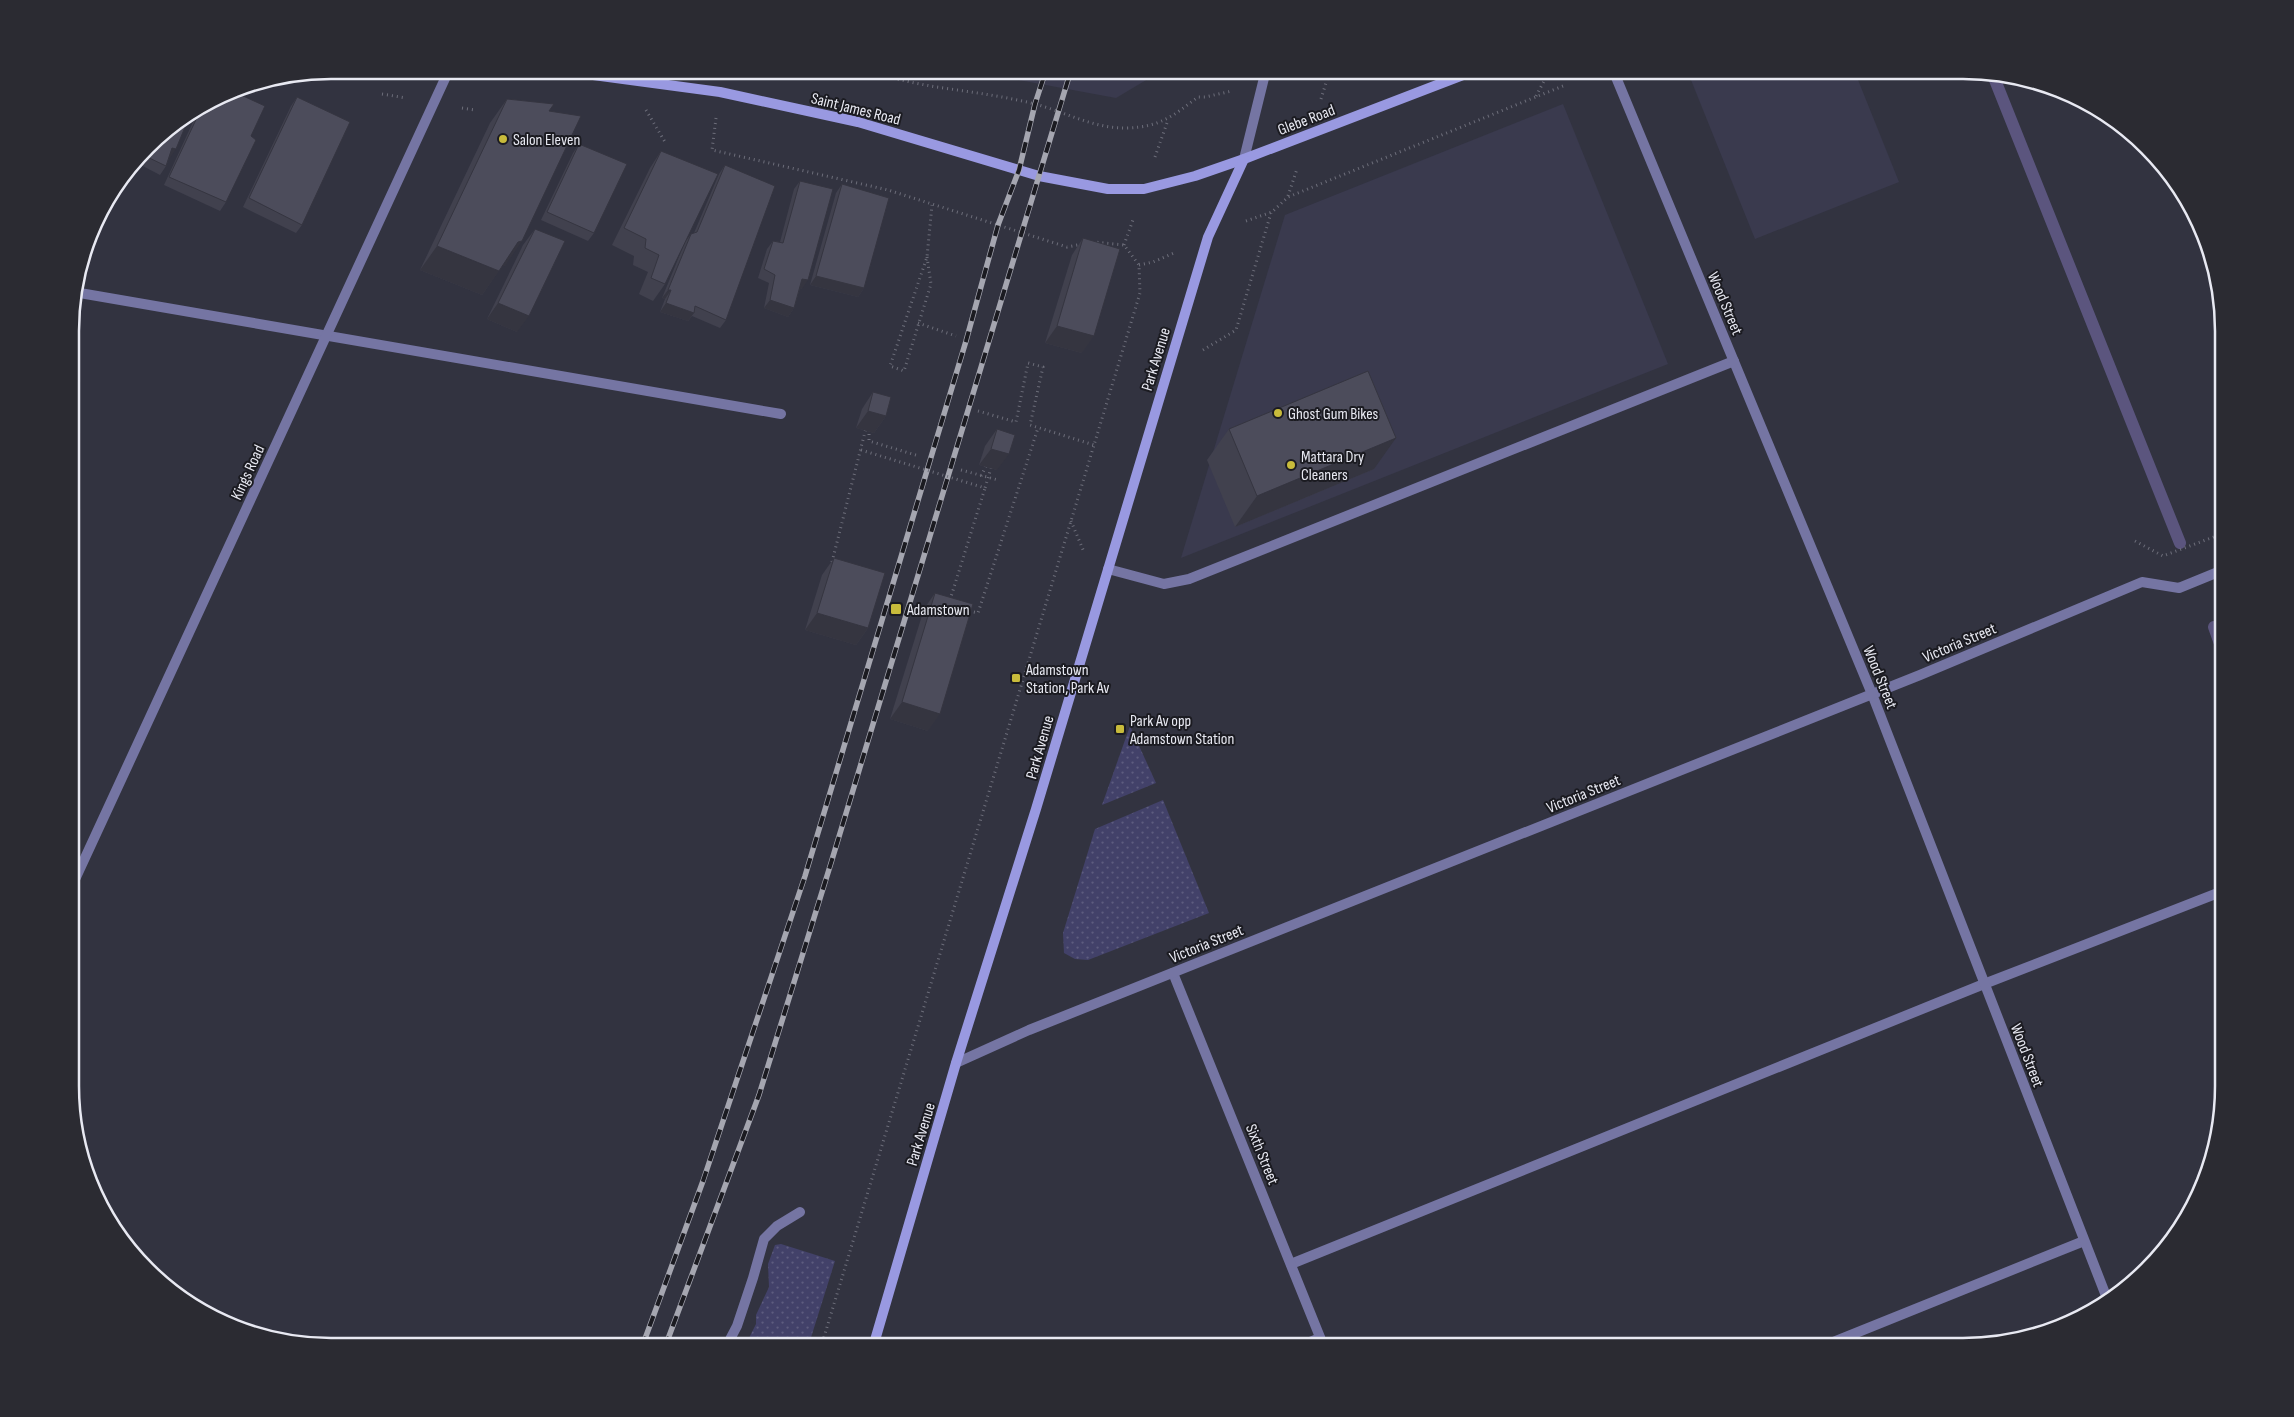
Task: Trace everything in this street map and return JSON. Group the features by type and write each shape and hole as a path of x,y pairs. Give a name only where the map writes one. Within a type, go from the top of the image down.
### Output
{"main road":[{"name":"Saint James Road","path":"623,79 720,92 858,122 1039,176 1108,189 1144,189"},
{"name":"Glebe Road","path":"1144,189 1195,176 1244,159 1453,79"},
{"name":"Park Avenue","path":"876,1338 956,1064 1036,809 1208,237 1244,159"}],"street":[{"name":"Kings Road","path":"79,871 445,79"},
{"path":"1244,159 1264,79"},
{"name":"Wood Street","path":"1617,79 1872,694 2105,1294"},
{"path":"82,293 780,414"},
{"path":"1108,569 1164,584 1189,579 1734,360"},
{"name":"Victoria Street","path":"956,1064 1029,1030 1872,694 2142,582 2179,588 2215,574"},
{"path":"1291,1264 1984,984 2215,894"},
{"name":"Sixth Street","path":"1173,973 1320,1338"},
{"path":"730,1338 754,1278 764,1239 777,1226 800,1212"},
{"path":"1841,1338 2084,1241"}],"path":[{"path":"900,79 937,87 986,93 1035,104 1093,123 1125,128 1149,126 1168,119 1198,97 1205,97"},
{"path":"1536,97 1545,79"},
{"path":"1255,217 1272,212 1288,197 1563,86"},
{"path":"714,134 712,150 888,190 1067,247 1096,242 1124,246 1139,265 1140,293 824,1338"},
{"path":"927,257 931,284 904,370 890,366 927,257 932,205"},
{"path":"1236,330 1272,212"},
{"path":"1139,265 1153,262"},
{"path":"918,323 956,336"},
{"path":"978,411 1016,422 1028,363 1043,367 1030,425 1094,445"},
{"path":"831,568 869,421 869,441 919,456"},
{"path":"963,609 978,614 1038,428"},
{"path":"861,450 985,488"},
{"path":"949,604 992,469 992,457"},
{"path":"981,476 988,462"},
{"path":"960,470 998,480"},
{"path":"2136,541 2163,556 2215,536"}],"shaded area":[{"path":"1014,79 1148,79 1116,98"},
{"path":"1691,79 1858,79 1899,182 1755,239"},
{"path":"1563,104 1668,364 1181,558 1285,215"},
{"path":"1130,726 1156,783 1102,805"},
{"path":"1163,800 1209,913 1088,960 1075,959 1064,953 1063,933 1095,829"},
{"path":"781,1244 835,1261 811,1338 749,1338 756,1324 756,1315 769,1287 768,1264 775,1245"}],"building":[{"path":"241,95 265,106 251,136 256,140 226,202 169,177 197,117"},
{"path":"297,97 350,122 302,225 249,198"},
{"path":"507,99 554,104 549,111 581,116 522,241 518,242 499,271 437,246"},
{"path":"186,125 176,149 172,148 166,166 148,158 165,141"},
{"path":"579,144 627,164 594,233 547,212"},
{"path":"661,151 718,174 665,284 651,278 659,255 645,248 646,239 624,228"},
{"path":"725,165 775,186 726,320 695,306 694,313 666,303 671,290 668,290 691,234 697,232"},
{"path":"800,181 833,189 808,280 802,279 794,308 770,300 775,275 764,269 773,241 783,243"},
{"path":"842,184 889,198 864,288 816,276"},
{"path":"535,229 565,241 529,316 498,303"},
{"path":"1083,238 1120,249 1094,336 1057,326"},
{"path":"1368,371 1396,438 1257,496 1229,429"},
{"path":"873,392 891,397 886,416 868,411"},
{"path":"997,429 1015,435 1009,454 991,449"},
{"path":"834,558 885,573 868,628 817,613"},
{"name":"Adamstown","path":"935,593 973,604 940,714 902,702"}],"waterway":[{"path":"1995,81 2180,543"}],"railway":[{"path":"645,1338 703,1181 805,876 966,341 998,225 1019,170 1043,79"},
{"path":"668,1338 759,1095 1068,79"}],"place":[{"name":"Salon Eleven","path":"503,139"},
{"name":"Ghost Gum Bikes","path":"1278,413"},
{"name":"Mattara Dry Cleaners","path":"1291,465"},
{"name":"Adamstown","path":"896,609"},
{"name":"Adamstown Station, Park Av","path":"1016,678"},
{"name":"Park Av opp Adamstown Station","path":"1120,729"}]}
